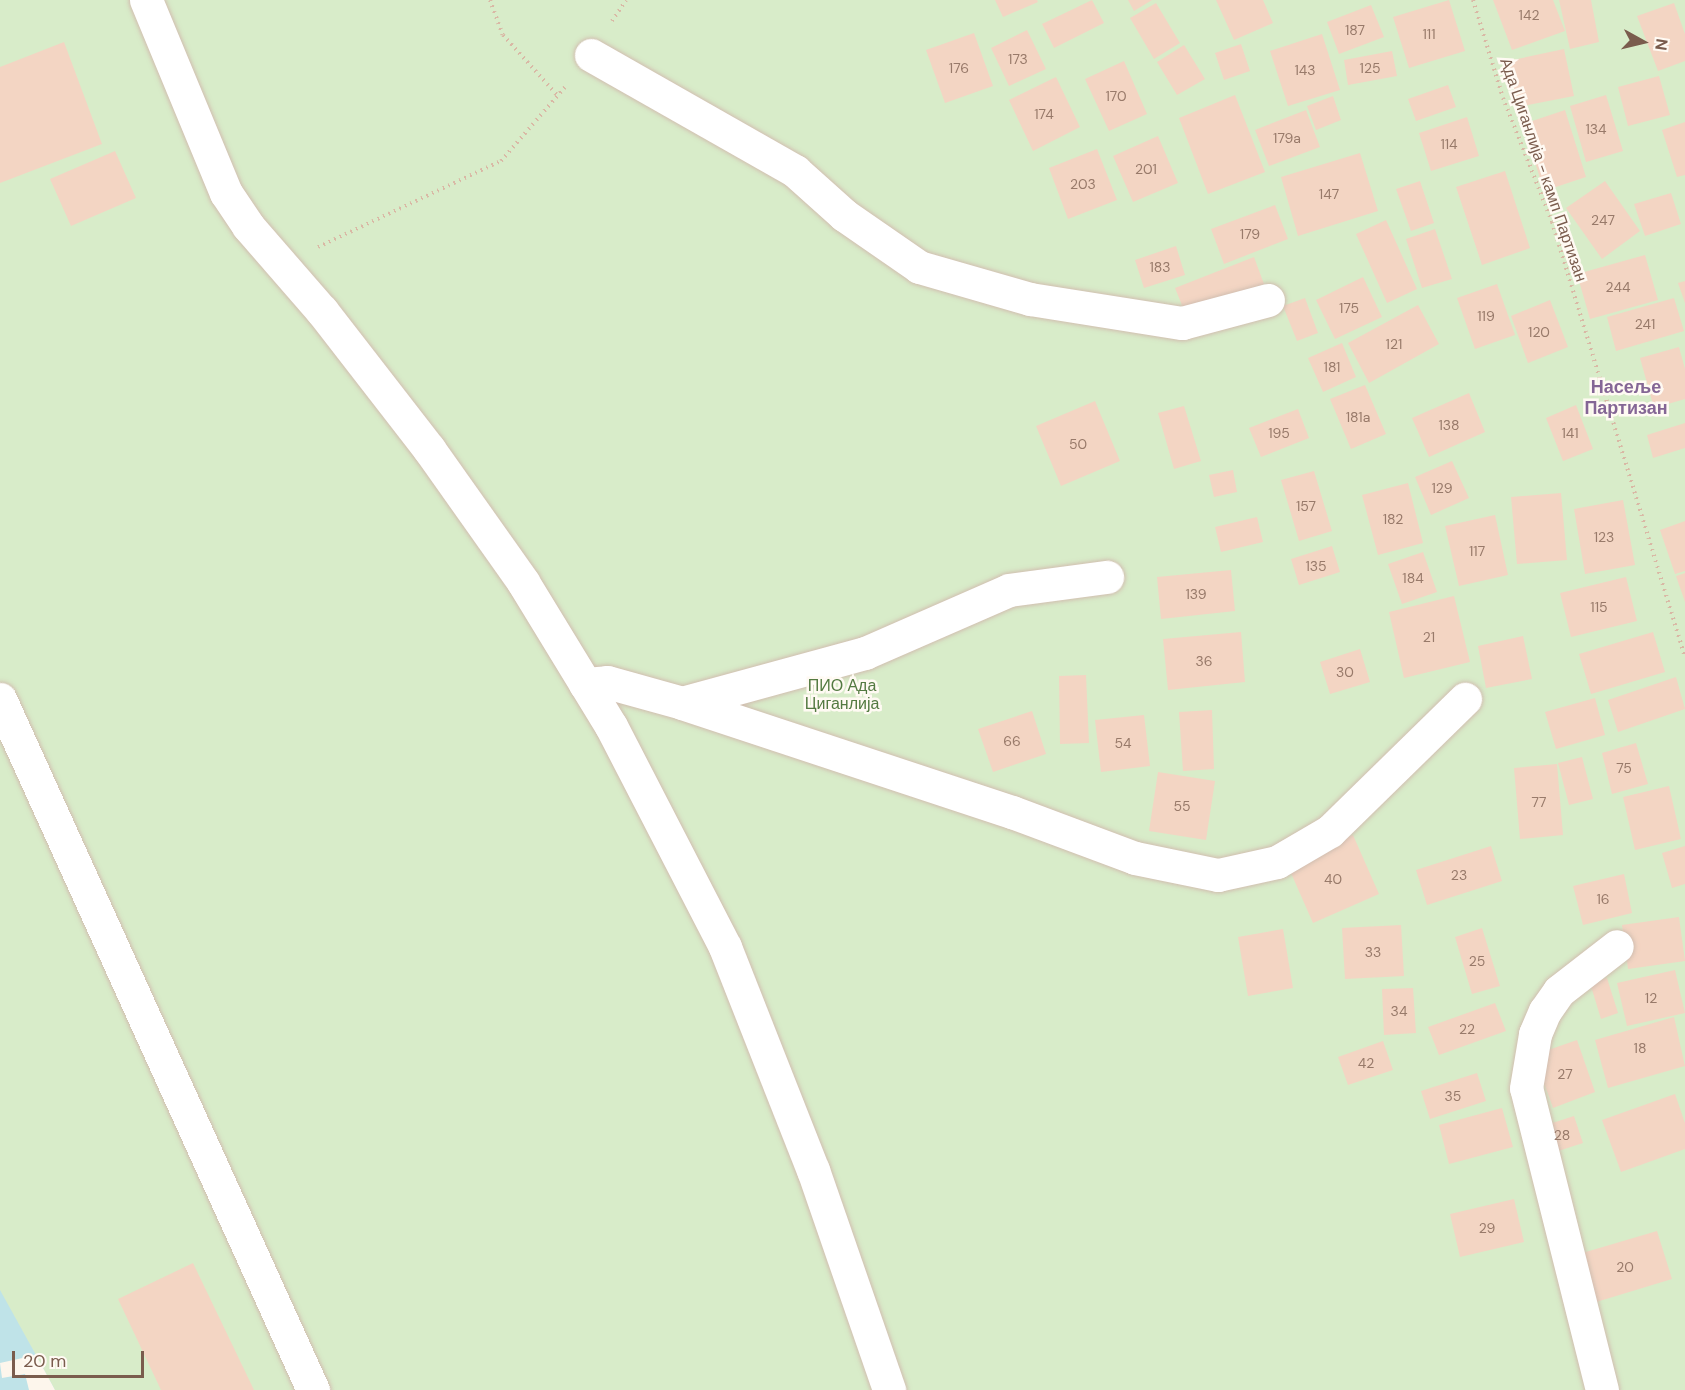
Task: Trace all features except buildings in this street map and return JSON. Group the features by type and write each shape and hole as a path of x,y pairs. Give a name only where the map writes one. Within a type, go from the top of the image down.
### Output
{"street":[{"path":"146,0 226,193 248,226 282,264 429,449 523,582 585,684 725,947 813,1170 889,1390"},
{"path":"591,55 795,171 844,215 919,267 1030,299 1182,323 1268,300"},
{"path":"682,704 865,653 1009,590 1107,577"},
{"path":"585,684 607,682 682,704 1012,812 1135,858 1218,875 1277,862 1330,831 1465,699"},
{"path":"0,699 314,1390"},
{"path":"1602,1390 1526,1088 1535,1034 1545,1011 1559,991 1617,946"}],"path":[{"path":"490,0 503,35 558,96"},
{"path":"282,264 501,161 591,55 626,0"},
{"name":"Ада Циганлија - камп Партизан","path":"1473,0 1503,98 1552,222 1685,657"}],"green space":[{"name":"ПИО Ада Циганлија","path":"0,0 1685,0 1685,1390 0,1390"}],"water":[{"path":"0,1290 36,1355 55,1390 0,1390"}],"pier":[{"path":"36,1355 55,1390 29,1390 25,1374 2,1378 0,1363"}],"district":[{"name":"Насеље Партизан","path":"1626,398"}]}
